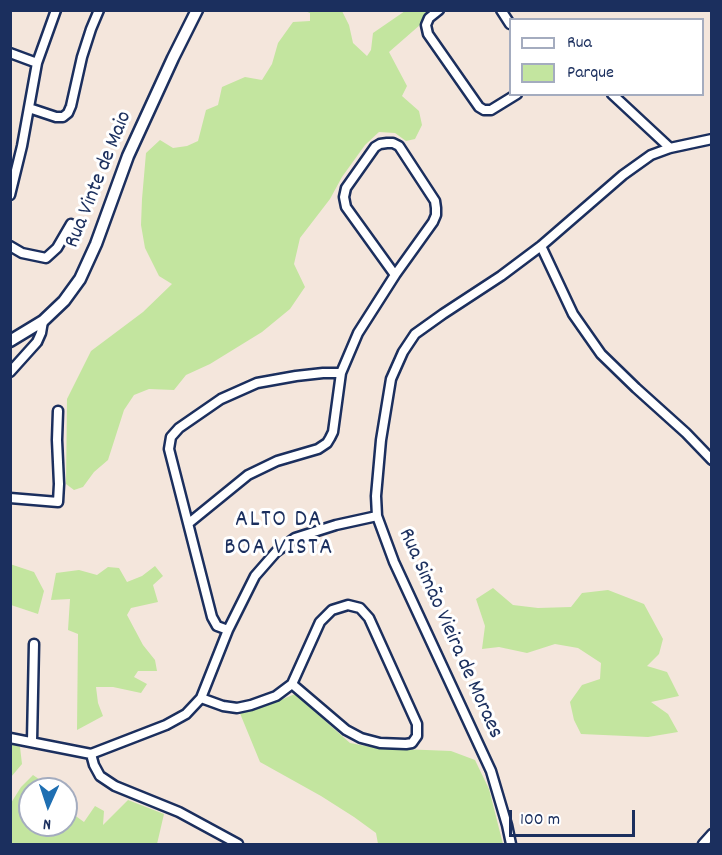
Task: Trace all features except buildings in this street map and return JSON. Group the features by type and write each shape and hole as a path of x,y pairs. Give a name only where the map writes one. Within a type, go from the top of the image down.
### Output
{"main road":[{"name":"Rua Vinte de Maio","path":"10,341 43,321 64,301 80,279 96,244 128,156 197,10"}],"street":[{"path":"10,195 22,146 37,63 56,10"},
{"path":"29,108 56,117 63,117 68,113 81,57 99,10"},
{"path":"439,10 429,18 426,25 428,34 479,107 491,110 514,96"},
{"path":"10,53 37,63"},
{"path":"614,96 670,148"},
{"name":"Rua Simão Vieira de Moraes","path":"511,844 491,771 393,562 377,516 376,496 381,440 391,380 403,352 415,334 541,246 623,175 651,155 670,148 711,139"},
{"path":"189,523 248,475 277,461 318,449 327,443 333,432 341,372 358,333 436,215 435,201 399,146 387,143 375,147 346,188 344,197 346,207 395,275"},
{"path":"10,246 22,254 46,258 57,248 71,224"},
{"path":"541,246 573,314 601,354 686,433 711,460"},
{"path":"10,372 37,342 43,321"},
{"path":"228,630 217,626 212,617 169,449 171,437 174,432 221,399 257,383 296,376 341,372"},
{"path":"10,498 58,502 58,411"},
{"path":"10,738 91,754 166,725 186,714 201,698 228,630 255,576 276,552 295,538 336,525 377,516"},
{"path":"201,698 223,706 237,708 276,696 292,684 320,622 332,610 348,605 360,608 369,618 417,724 417,736 412,743 406,744 380,743 360,738 346,730 292,684"},
{"path":"32,741 34,644"},
{"path":"91,754 100,776 115,786 179,812 238,844"},
{"path":"703,844 711,834"}],"green space":[{"path":"305,11 342,11 349,25 353,43 367,56 371,50 373,33 405,11 436,11 389,52 407,86 402,96 419,111 422,125 415,139 406,141 395,133 379,132 365,145 342,177 330,199 300,238 294,264 305,287 290,309 262,332 210,364 186,375 174,390 149,389 134,395 124,410 108,460 94,472 83,487 74,490 66,484 67,399 91,351 143,312 172,284 159,276 145,248 141,225 146,153 160,140 173,148 187,146 198,141 206,110 218,105 222,87 245,77 262,80 272,64 278,43 293,22 310,21 310,13"},
{"path":"10,564 34,572 44,591 38,614 11,605"},
{"path":"155,566 163,576 153,585 158,602 131,608 127,615 143,645 155,660 157,671 138,671 134,677 147,684 141,693 113,687 96,687 98,703 103,716 77,730 78,634 68,630 70,599 51,600 56,573 79,570 97,575 108,567 119,568 127,582 142,576"},
{"path":"493,588 513,605 538,608 571,607 582,593 608,590 644,604 663,639 659,654 647,666 667,672 679,696 651,702 668,714 678,732 648,737 581,734 574,720 570,702 582,685 600,679 601,663 578,648 555,644 527,653 499,647 482,649 485,626 476,599"},
{"path":"295,694 350,743 376,748 451,751 475,760 489,789 503,844 378,844 376,833 354,817 260,762 239,711 266,706"},
{"path":"11,743 20,747 22,764 11,777"},
{"path":"18,792 18,837 78,837 78,818 84,822 95,806 104,811 103,825 128,800 164,814 157,844 16,844 11,843 11,803"}],"district":[{"name":"ALTO DA BOA VISTA","path":"279,536"}]}
